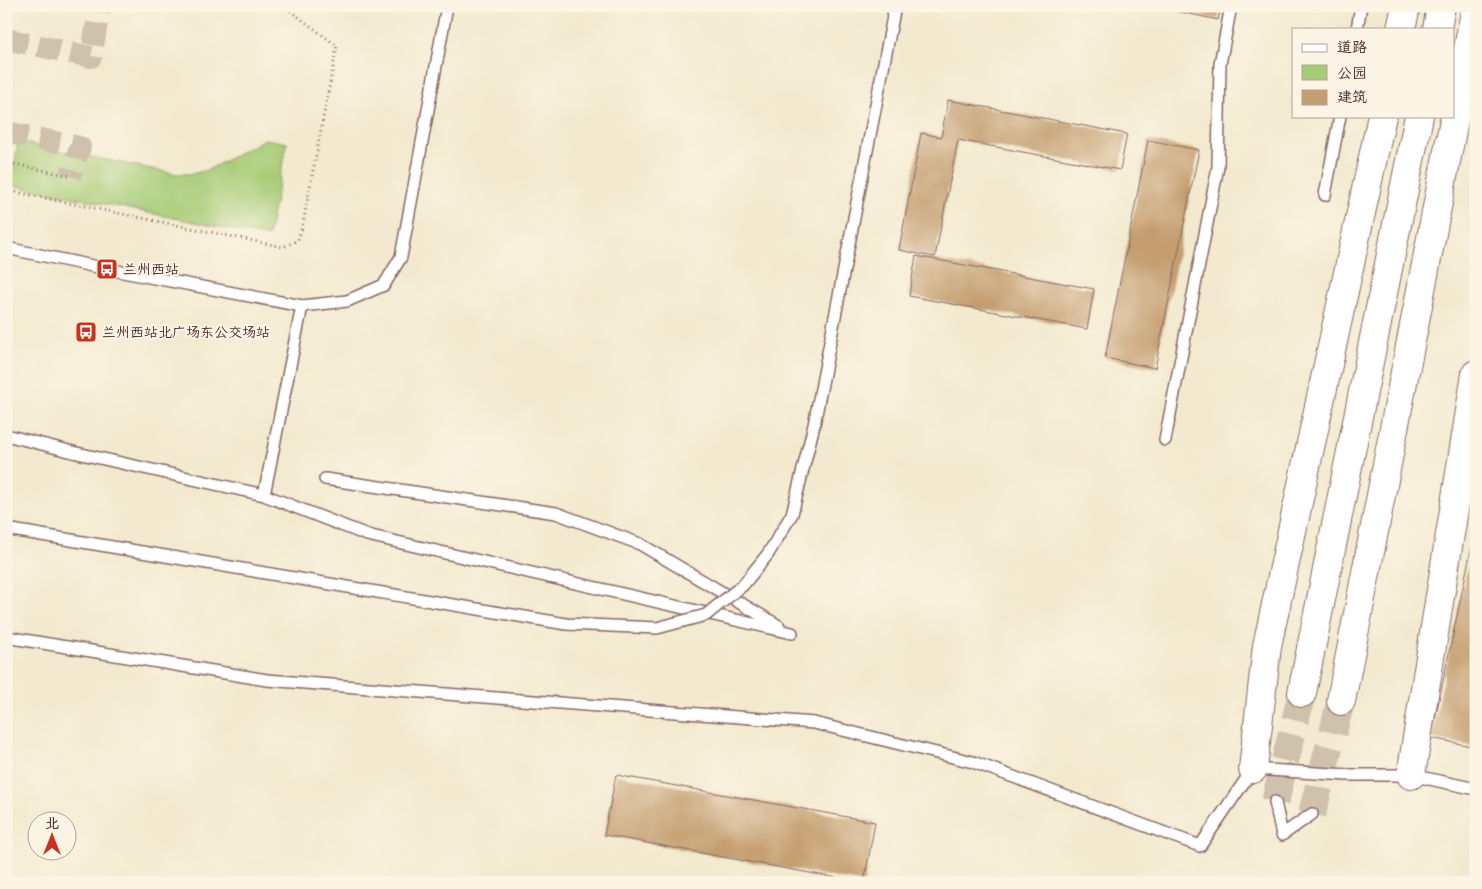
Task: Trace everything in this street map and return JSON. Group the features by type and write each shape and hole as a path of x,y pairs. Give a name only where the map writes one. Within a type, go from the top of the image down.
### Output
{"main road":[{"path":"1401,28 1406,6"},
{"path":"1437,28 1441,6"},
{"path":"1341,701 1476,7"},
{"path":"1253,769 1267,646 1382,118"},
{"path":"1302,693 1419,118"},
{"path":"1411,775 1476,374"}],"lane":[{"path":"6,248 302,306 347,301 384,285 400,257 447,6"},
{"path":"6,530 566,624 657,628 706,615 743,586 768,554 792,514 814,426 895,6"},
{"path":"1165,440 1218,167 1220,64 1231,6"},
{"path":"1357,28 1361,6"},
{"path":"1325,195 1340,118"},
{"path":"264,495 302,306"},
{"path":"6,435 264,495 367,535 792,633 640,544 556,513 325,479"},
{"path":"6,637 267,680 814,723 973,762 1200,846 1253,769 1348,775 1411,775 1476,789"},
{"path":"1275,802 1282,834 1312,814"}],"path":[{"path":"6,190 283,247 298,240 303,223 337,46 284,6"},
{"path":"14,164 70,176"}],"green space":[{"path":"265,139 287,143 268,237 11,185 18,142 176,174 192,174 208,170"}],"building":[{"path":"1153,6 1221,6 1218,20"},
{"path":"948,100 1127,134 1120,170 958,140 935,257 899,250 921,133 941,137"},
{"path":"1148,140 1199,150 1155,368 1105,358"},
{"path":"916,256 1094,289 1087,329 909,296"},
{"path":"1476,531 1476,747 1431,738"},
{"path":"616,775 875,822 864,883 604,835"}],"tunnel":[{"path":"6,39 91,57 100,6"},
{"path":"6,132 80,147 70,176"},
{"path":"1275,802 1302,693"},
{"path":"1312,814 1341,701"}],"place":[{"name":"兰州西站","path":"107,269"},
{"name":"兰州西站北广场东公交场站","path":"86,332"}]}
